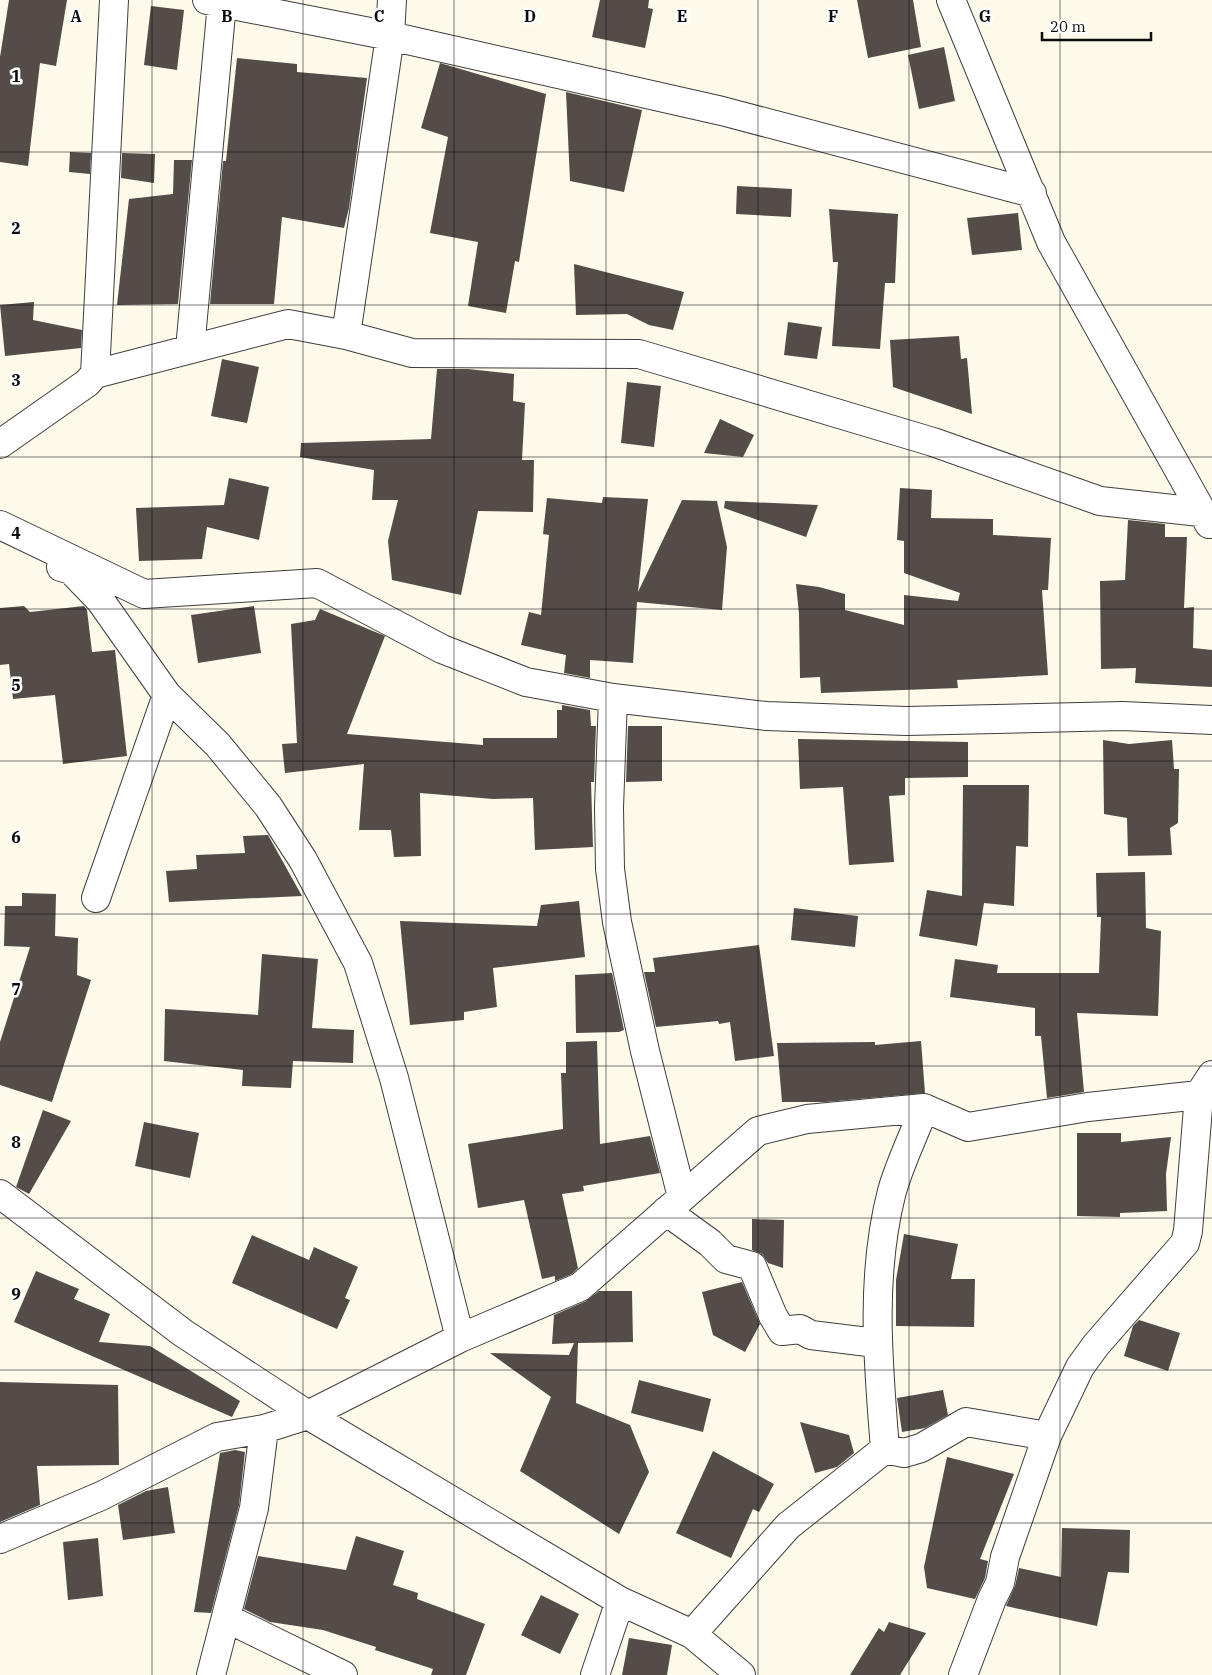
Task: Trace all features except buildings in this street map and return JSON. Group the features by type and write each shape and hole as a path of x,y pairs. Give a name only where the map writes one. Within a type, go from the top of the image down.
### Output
{"street":[{"path":"0,444 88,383 95,374 114,0"},
{"path":"346,335 390,36 392,0"},
{"path":"951,0 1051,242 1206,520"},
{"path":"190,349 214,1 390,36 722,111 1032,193"},
{"path":"95,374 288,324 346,335 412,353 639,354 933,442 1100,501 1206,520"},
{"path":"0,525 144,594 317,583 450,653 526,682 613,698 766,716 906,721 1123,716 1212,720"},
{"path":"0,544 71,570 105,606 167,695 218,745 268,806 303,860 358,963 394,1078 460,1338"},
{"path":"96,898 167,695"},
{"path":"613,698 609,808 610,869 617,922 645,1051 674,1204 726,1259 752,1266 773,1316 782,1331 800,1329 811,1335 876,1344"},
{"path":"0,1539 101,1496 217,1437 264,1429 308,1415 460,1338 580,1288 758,1131 807,1119 924,1108 968,1126 1088,1108 1206,1085 1185,1244 1087,1356 1047,1436 1005,1557 1000,1583 963,1675"},
{"path":"885,1449 876,1344 878,1268 884,1227 893,1189 924,1108"},
{"path":"0,1194 183,1333 308,1415 620,1601 692,1634 740,1675"},
{"path":"885,1449 904,1453 921,1448 966,1422 1047,1436"},
{"path":"211,1675 254,1508 264,1429"},
{"path":"692,1634 788,1526 885,1449"},
{"path":"595,1675 620,1601"},
{"path":"226,1618 342,1675"}]}
